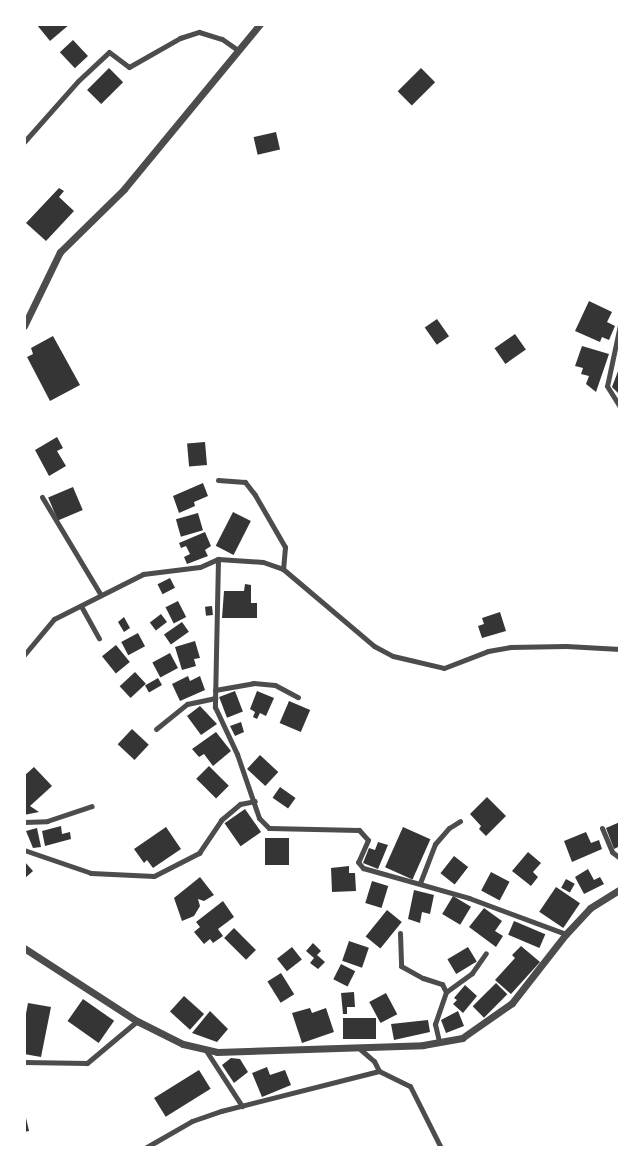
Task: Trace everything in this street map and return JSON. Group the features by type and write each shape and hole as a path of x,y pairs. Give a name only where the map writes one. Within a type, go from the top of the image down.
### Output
{"street":[{"path":"24,326 60,252 124,189 260,24"},
{"path":"24,142 78,81 110,52 129,67 180,38 199,32 222,39 238,50"},
{"path":"620,325 607,387 620,407"},
{"path":"218,480 244,482 255,495 285,547 284,569"},
{"path":"42,497 101,596"},
{"path":"218,559 215,707 237,754 259,818 269,828 359,830 368,840 358,862 363,868 469,898 566,934"},
{"path":"24,655 54,619 143,574 200,567 218,559 263,562 284,569 374,646 393,656 417,662 444,668 488,651 510,647 567,646 620,649"},
{"path":"81,606 99,638"},
{"path":"215,690 253,682 275,685 298,697"},
{"path":"156,729 187,704 215,698"},
{"path":"24,850 91,873 154,876 199,853 221,820 240,804 255,801"},
{"path":"24,822 47,821 92,806"},
{"path":"420,883 435,844 460,821"},
{"path":"602,828 612,852 620,858"},
{"path":"24,948 137,1021 183,1044 217,1052 360,1049 439,1042 462,1038 512,1003 566,934 590,908 620,889"},
{"path":"400,933 401,966 423,978 442,984 446,992"},
{"path":"439,1042 435,1024 446,992 472,973 486,953"},
{"path":"24,1062 87,1063 137,1021"},
{"path":"205,1049 242,1106"},
{"path":"360,1049 374,1061 380,1071 410,1086 441,1148"},
{"path":"145,1148 192,1121 380,1071"}],"building":[{"path":"38,24 70,24 50,41 37,25"},
{"path":"73,40 88,56 75,68 60,52"},
{"path":"109,68 123,82 101,104 87,90"},
{"path":"421,68 435,82 412,105 398,91"},
{"path":"276,132 280,150 258,155 254,137"},
{"path":"59,188 64,191 59,197 74,211 46,241 26,223"},
{"path":"589,301 612,312 607,322 615,326 609,340 602,337 600,342 575,331"},
{"path":"437,319 449,336 437,345 425,328"},
{"path":"515,334 526,350 505,364 495,348"},
{"path":"53,336 80,385 50,401 27,357 33,354 31,348"},
{"path":"582,346 609,354 596,392 586,384 589,376 581,374 583,368 575,366"},
{"path":"620,366 620,395 612,387"},
{"path":"57,437 63,448 57,451 66,466 49,476 35,450"},
{"path":"205,442 207,465 189,466 187,444"},
{"path":"203,483 208,496 194,502 195,506 179,513 173,496"},
{"path":"73,487 83,510 58,521 48,498"},
{"path":"233,512 251,521 234,555 216,546"},
{"path":"198,513 203,530 181,537 176,519"},
{"path":"205,532 211,546 205,550 208,556 187,564 184,557 190,554 186,546 181,548 179,543"},
{"path":"170,578 175,588 163,594 158,584"},
{"path":"245,584 251,585 251,603 257,603 257,618 222,618 224,591 244,591"},
{"path":"178,601 186,617 174,623 166,607"},
{"path":"212,606 213,615 206,616 205,607"},
{"path":"500,612 506,631 482,638 478,626 484,624 482,618"},
{"path":"161,614 167,622 156,630 150,622"},
{"path":"124,617 130,628 124,632 118,622"},
{"path":"182,622 189,632 171,644 164,635"},
{"path":"138,633 145,646 128,655 121,642"},
{"path":"195,641 200,658 194,659 196,666 182,670 175,647"},
{"path":"116,645 130,662 116,673 102,656"},
{"path":"170,653 178,668 160,677 152,662"},
{"path":"135,672 146,684 131,698 120,686"},
{"path":"188,676 190,681 200,676 205,690 180,701 172,684"},
{"path":"158,678 162,685 149,692 145,686"},
{"path":"235,691 243,712 227,718 219,697"},
{"path":"257,691 274,698 266,716 260,713 257,719 253,717 255,712 250,709"},
{"path":"289,701 310,710 301,732 280,723"},
{"path":"200,706 217,724 201,735 187,716"},
{"path":"241,722 244,732 235,736 230,726"},
{"path":"132,729 149,745 134,760 118,744"},
{"path":"216,732 231,751 213,766 204,754 199,757 192,749"},
{"path":"260,755 278,772 265,786 247,769"},
{"path":"209,766 229,786 216,799 196,779"},
{"path":"34,767 52,786 30,806 39,812 24,815 24,776"},
{"path":"280,787 296,798 288,809 273,798"},
{"path":"487,797 506,816 486,836 479,829 481,826 470,814"},
{"path":"245,809 261,832 241,846 225,823"},
{"path":"620,822 620,846 614,849 606,828"},
{"path":"61,826 62,834 70,832 71,839 45,846 42,831"},
{"path":"166,827 181,849 153,868 147,860 144,863 134,849"},
{"path":"403,827 430,839 413,879 385,867"},
{"path":"37,828 41,847 33,848 26,831"},
{"path":"586,832 591,843 599,840 602,849 572,862 564,841"},
{"path":"265,838 289,838 289,865 265,865"},
{"path":"378,842 388,845 378,869 363,863 369,848 375,850"},
{"path":"528,852 541,863 533,872 538,877 531,886 512,871"},
{"path":"454,856 468,867 455,884 440,873"},
{"path":"24,861 33,871 24,879"},
{"path":"349,866 349,873 355,873 356,891 332,892 331,868"},
{"path":"588,869 594,880 600,877 604,884 584,894 575,877"},
{"path":"491,872 510,882 500,900 481,891"},
{"path":"200,877 214,895 204,901 198,899 200,906 194,916 182,921 174,898"},
{"path":"566,879 575,884 570,893 561,888"},
{"path":"372,881 388,886 382,908 365,903"},
{"path":"556,887 580,903 563,928 539,912"},
{"path":"414,890 434,895 430,914 422,912 420,923 408,919"},
{"path":"453,896 471,907 460,925 442,914"},
{"path":"223,901 234,917 218,929 223,936 213,943 210,939 204,944 194,932 200,927 196,922"},
{"path":"484,908 502,921 495,931 503,936 496,947 469,927"},
{"path":"387,910 402,922 380,948 366,936"},
{"path":"514,921 545,934 539,948 508,935"},
{"path":"234,928 256,950 246,960 224,938"},
{"path":"349,941 369,948 362,968 342,961"},
{"path":"313,943 321,951 317,955 325,962 318,969 310,963 314,958 306,951"},
{"path":"521,946 540,962 511,994 495,980 515,958 512,955"},
{"path":"292,947 302,960 287,971 277,959"},
{"path":"468,947 477,962 456,974 447,959"},
{"path":"341,964 355,971 348,986 333,979"},
{"path":"281,973 294,994 281,1003 267,981"},
{"path":"496,983 507,994 484,1018 473,1006"},
{"path":"465,985 477,996 463,1013 453,1004 457,1000 454,998"},
{"path":"354,992 355,1007 347,1007 347,1014 343,1014 341,993"},
{"path":"386,993 397,1014 380,1023 369,1002"},
{"path":"184,996 204,1014 190,1030 170,1012"},
{"path":"83,999 114,1021 99,1043 68,1021"},
{"path":"28,1003 51,1007 41,1057 24,1054 24,1024"},
{"path":"310,1008 312,1013 326,1008 334,1032 302,1043 292,1013"},
{"path":"210,1011 228,1029 217,1042 192,1033"},
{"path":"458,1011 464,1026 446,1033 441,1020"},
{"path":"343,1018 376,1018 376,1039 343,1039"},
{"path":"428,1020 430,1032 394,1040 391,1024"},
{"path":"231,1058 240,1059 248,1072 234,1083 222,1065"},
{"path":"267,1067 270,1075 285,1070 291,1085 262,1097 252,1073"},
{"path":"199,1070 211,1089 166,1117 154,1098"},
{"path":"24,1109 29,1131 24,1132"}]}
